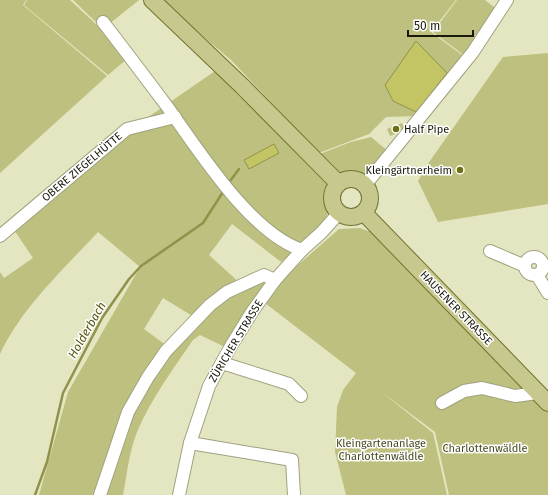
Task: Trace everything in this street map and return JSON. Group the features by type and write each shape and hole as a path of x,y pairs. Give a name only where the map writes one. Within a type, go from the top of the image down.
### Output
{"main road":[{"path":"152,0 242,86 338,183"},
{"path":"349,178 366,184 371,199 370,204 364,213 352,217 339,213 332,201 334,188 338,183 349,178"},
{"name":"HAUSENER STRASSE","path":"364,213 543,398"}],"street":[{"path":"366,184 473,52 507,0"},
{"path":"102,22 135,62 214,171 246,210 264,228 293,247 302,250"},
{"name":"OBERE ZIEGELHÜTTE","path":"0,236 127,129 174,117"},
{"name":"ZÜRICHER STRASSE","path":"179,495 190,443 209,386 222,363 252,312 275,280 339,213"},
{"path":"490,251 525,266 529,274 537,275 548,293"},
{"path":"100,495 128,412 148,377 166,351 210,305 227,292 264,275 275,280"},
{"path":"222,363 289,384 300,396"},
{"path":"442,403 464,390 482,388 515,396 543,398"},
{"path":"190,443 292,460 294,495"}],"green space":[{"path":"0,0 26,0 23,5 107,76 0,173"},
{"path":"27,0 70,0 99,27 127,59 108,75 24,5"},
{"path":"73,0 139,0 103,29"},
{"path":"160,0 456,0 431,32 466,58 418,116 386,117 369,134 319,153 231,60"},
{"path":"457,0 485,0 499,11 465,56 433,32"},
{"path":"548,53 548,204 438,222 418,181 425,168 503,57"},
{"path":"218,69 241,89 326,182 328,213 320,227 301,246 281,262 232,224 209,255 241,284 194,317 163,298 144,329 167,346 145,376 97,495 39,495 68,392 140,267 98,232 31,305 9,337 0,354 0,272 4,278 33,258 12,227 128,131"},
{"name":"Half Pipe","path":"402,123 405,130 390,136 387,129"},
{"path":"371,137 389,152 362,180 350,176 343,177 317,155 351,142"},
{"path":"360,228 371,231 548,410 548,495 449,495 435,432 379,390 433,433 447,495 346,495 335,452 337,407 343,390 356,373 265,303 290,272 339,229"},
{"path":"263,280 265,283 264,286 225,347 200,335 193,340 156,396 137,432 130,455 123,495 104,495 133,410 166,359 212,307 243,287"}],"shaded area":[{"path":"416,41 447,73 416,112 393,101 385,85"},
{"path":"274,144 279,153 249,169 244,160"}],"waterway":[{"path":"230,181 239,169"},
{"name":"Holderbach","path":"35,495 47,462 63,393 102,318 129,279 141,266 203,223 223,192"}],"place":[{"name":"Half Pipe","path":"396,129"},
{"name":"Kleingärtnerheim","path":"460,170"}],"park label":[{"name":"Charlottenwäldle","path":"485,448"},
{"name":"Kleingartenanlage Charlottenwäldle","path":"381,449"}]}
